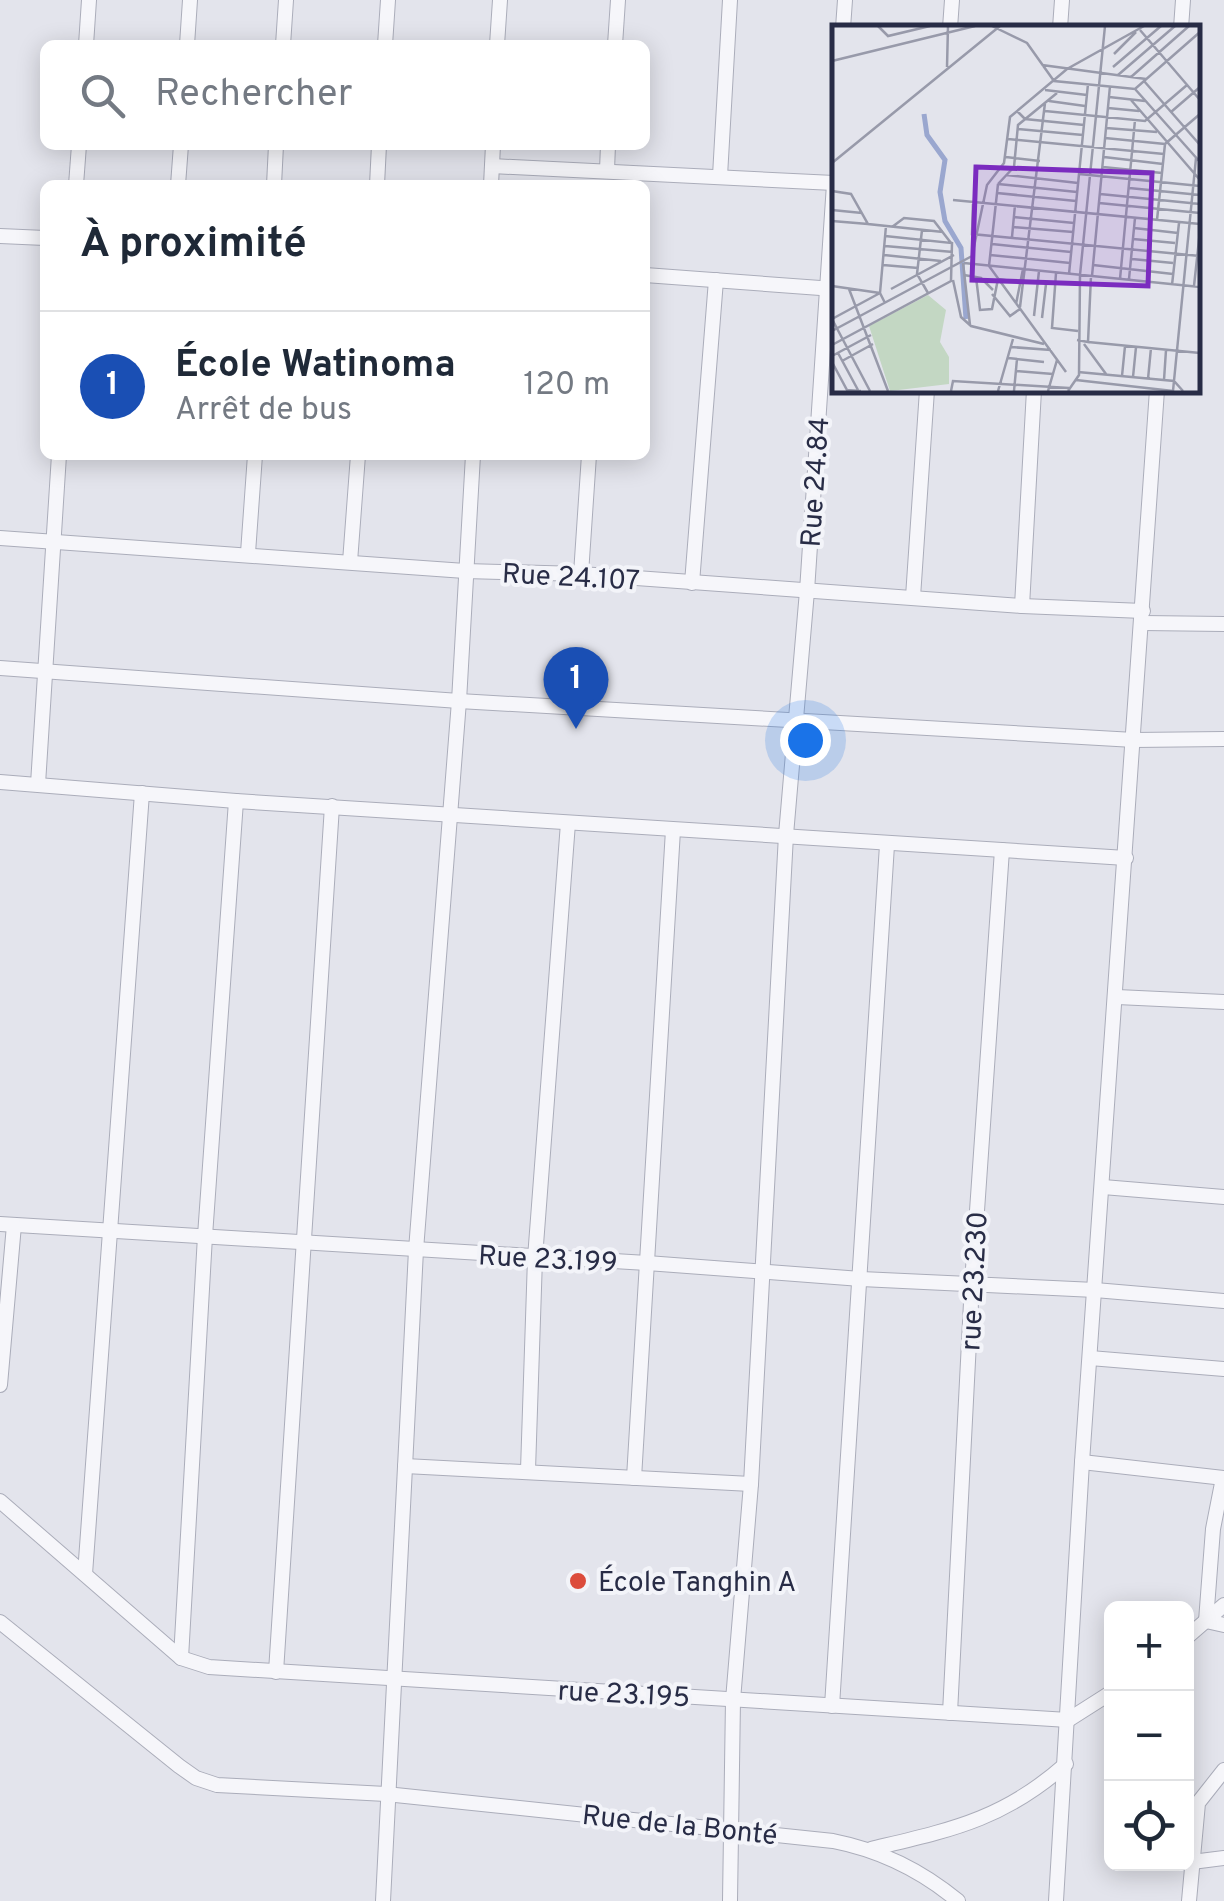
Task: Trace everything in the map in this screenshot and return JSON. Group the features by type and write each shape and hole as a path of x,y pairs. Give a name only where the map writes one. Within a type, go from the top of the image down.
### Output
{"street":[{"path":"86,40 89,0"},
{"path":"187,40 190,0"},
{"path":"283,40 286,0"},
{"path":"385,40 388,0"},
{"path":"498,40 500,0"},
{"path":"615,40 618,0"},
{"path":"720,176 730,0"},
{"path":"844,25 845,0"},
{"path":"950,25 952,0"},
{"path":"1060,25 1062,0"},
{"path":"1181,25 1183,0"},
{"path":"76,180 79,150"},
{"path":"178,180 180,150"},
{"path":"274,180 276,150"},
{"path":"377,180 379,150"},
{"path":"491,180 493,150"},
{"path":"607,170 608,150"},
{"path":"492,166 832,183"},
{"path":"0,236 40,238"},
{"name":"Rue 24.84","path":"730,1901 733,1700 751,1484 786,836 832,254"},
{"path":"650,275 831,289"},
{"path":"692,583 716,280"},
{"path":"913,597 927,392"},
{"path":"1022,606 1034,392"},
{"path":"1056,1901 1082,1462 1157,392"},
{"path":"38,784 59,460"},
{"path":"248,554 255,460"},
{"path":"350,562 358,460"},
{"path":"383,1901 416,1250 459,701 473,460"},
{"path":"580,574 589,460"},
{"name":"Rue 24.107","path":"0,538 913,597 1224,624"},
{"path":"0,668 795,721 1134,740 1224,739"},
{"path":"0,782 887,845 1126,858"},
{"path":"85,1574 142,793"},
{"path":"181,1658 205,1236 236,801"},
{"path":"276,1672 332,806"},
{"path":"528,1470 535,1258 568,823"},
{"path":"634,1478 673,830"},
{"path":"832,1706 887,845"},
{"name":"rue 23.230","path":"950,1713 972,1283 1002,850"},
{"path":"1117,997 1224,1002"},
{"path":"1103,1187 1224,1197"},
{"path":"0,1385 7,1224"},
{"name":"Rue 23.199","path":"7,1224 1224,1301"},
{"path":"1090,1358 1224,1369"},
{"path":"1082,1462 1224,1478 1212,1529 1206,1621"},
{"path":"405,1466 751,1484"},
{"path":"0,1502 181,1658"},
{"path":"1194,1631 1224,1605"},
{"path":"1206,1621 1224,1625"},
{"name":"Rue de la Bonté","path":"0,1622 196,1778 245,1787 386,1794 833,1841 871,1849 958,1901"},
{"name":"rue 23.195","path":"181,1658 209,1668 1068,1720"},
{"path":"1068,1720 1104,1697"},
{"path":"871,1849 998,1812 1039,1788 1066,1764"},
{"path":"1194,1842 1198,1803 1224,1770"},
{"path":"1194,1862 1224,1858"},
{"path":"1188,1901 1191,1871"}],"place":[{"name":"École Watinoma","path":"576,729"},
{"name":"École Tanghin A","path":"578,1581"}]}
